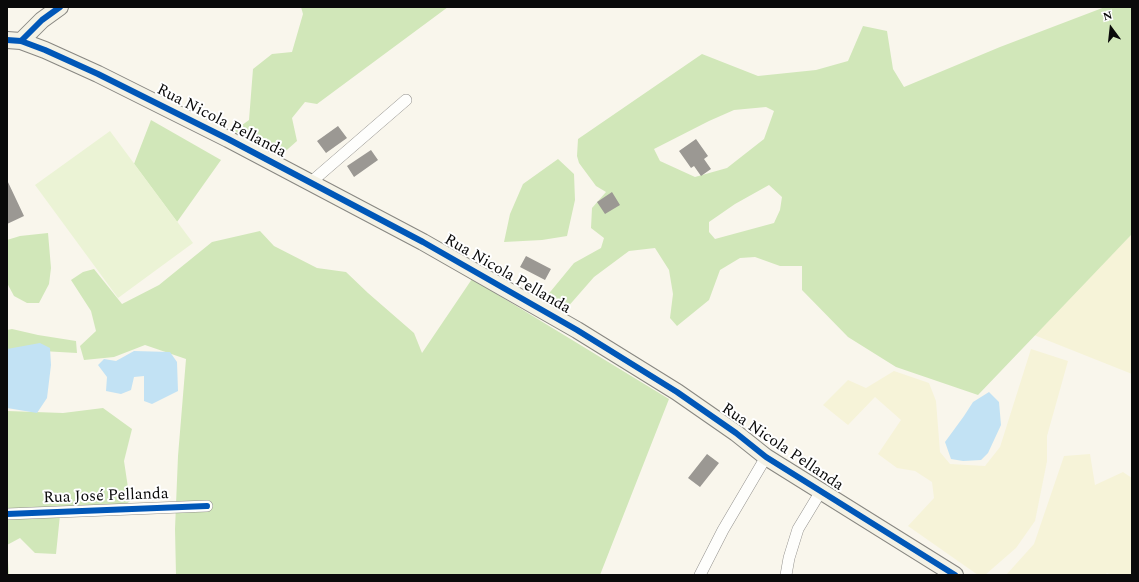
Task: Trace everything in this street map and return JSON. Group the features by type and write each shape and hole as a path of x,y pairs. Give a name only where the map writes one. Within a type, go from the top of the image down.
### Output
{"main road":[{"path":"14,41 60,7"},
{"name":"Rua Nicola Pellanda","path":"14,41 45,50 98,74 423,242 577,330 677,392 736,433 766,457 955,575"}],"street":[{"path":"310,183 406,100"},
{"path":"700,575 723,530 766,457"},
{"path":"786,575 789,558 798,529 821,491"},
{"name":"Rua José Pellanda","path":"7,514 207,506"}],"shaded area":[{"path":"1132,234 1132,374 1034,335 1068,299"},
{"path":"1031,349 1068,361 1047,436 1047,461 1035,521 1016,548 985,575 978,575 908,526 934,498 932,482 915,471 897,468 878,454 901,420 875,397 848,425 823,405 848,380 866,388 894,371 929,383 936,401 940,452 950,464 985,466 1000,447"},
{"path":"1090,454 1095,485 1123,472 1132,478 1132,575 1111,575 1107,573 1105,575 1006,575 1034,544 1064,456"}],"green space":[{"path":"301,7 448,7 317,104 305,102 292,118 297,141 280,156 234,131 249,120 253,69 272,54 292,52 303,14"},
{"path":"1105,7 1132,7 1132,234 978,395 896,367 848,337 802,290 802,266 780,266 755,257 740,258 720,270 709,300 677,326 670,318 673,294 669,270 655,248 629,251 594,277 566,309 546,297 574,263 601,248 604,238 591,228 592,208 606,192 596,186 579,163 577,156 578,139 702,54 758,76 816,70 848,61 863,26 887,31 893,69 904,87 1000,47","holes":["766,107 774,111 764,139 727,168 695,177 660,161 654,149 734,110","769,185 782,197 780,210 774,223 715,239 709,232 709,222 735,204"]},
{"path":"151,120 221,160 177,222 134,164"},
{"path":"110,131 193,243 118,298 35,185"},
{"path":"558,159 574,174 575,200 567,236 542,240 504,242 510,214 523,184"},
{"path":"260,231 274,246 317,268 346,272 414,333 422,353 472,279 669,399 600,575 176,575 175,529 178,456 186,359 145,345 114,357 84,360 80,346 96,331 91,311 71,280 83,272 94,269 122,304 159,285 212,242"},
{"path":"48,233 51,268 49,284 39,303 27,303 14,296 7,283 7,240 20,236"},
{"path":"12,329 76,341 77,353 7,349 7,330"},
{"path":"103,408 132,429 124,461 130,501 117,512 60,515 56,554 35,553 20,538 7,545 7,411 63,413"},
{"path":"7,545 9,575 7,575"}],"water":[{"path":"40,343 50,348 51,365 47,398 37,413 7,408 7,349"},
{"path":"134,351 170,352 177,362 178,391 152,404 144,401 144,376 134,377 131,390 121,394 106,391 107,377 98,365 104,359 116,361"},
{"path":"989,392 999,402 1001,425 988,453 981,460 963,461 951,459 945,442 973,402"}],"building":[{"path":"338,126 347,138 326,153 317,141"},
{"path":"696,139 708,156 704,159 711,169 701,176 694,166 691,168 679,151"},
{"path":"371,150 378,160 354,177 347,166"},
{"path":"7,180 24,216 7,224"},
{"path":"612,192 620,205 605,214 597,202"},
{"path":"526,256 551,269 545,280 520,267"},
{"path":"707,454 719,463 700,487 688,478"}],"cycle path":[{"path":"21,41 42,20 60,7"},
{"path":"7,40 21,41 98,74 228,139 423,242 577,330 677,392 736,433 766,457 955,575"},
{"path":"7,514 207,506"}]}
